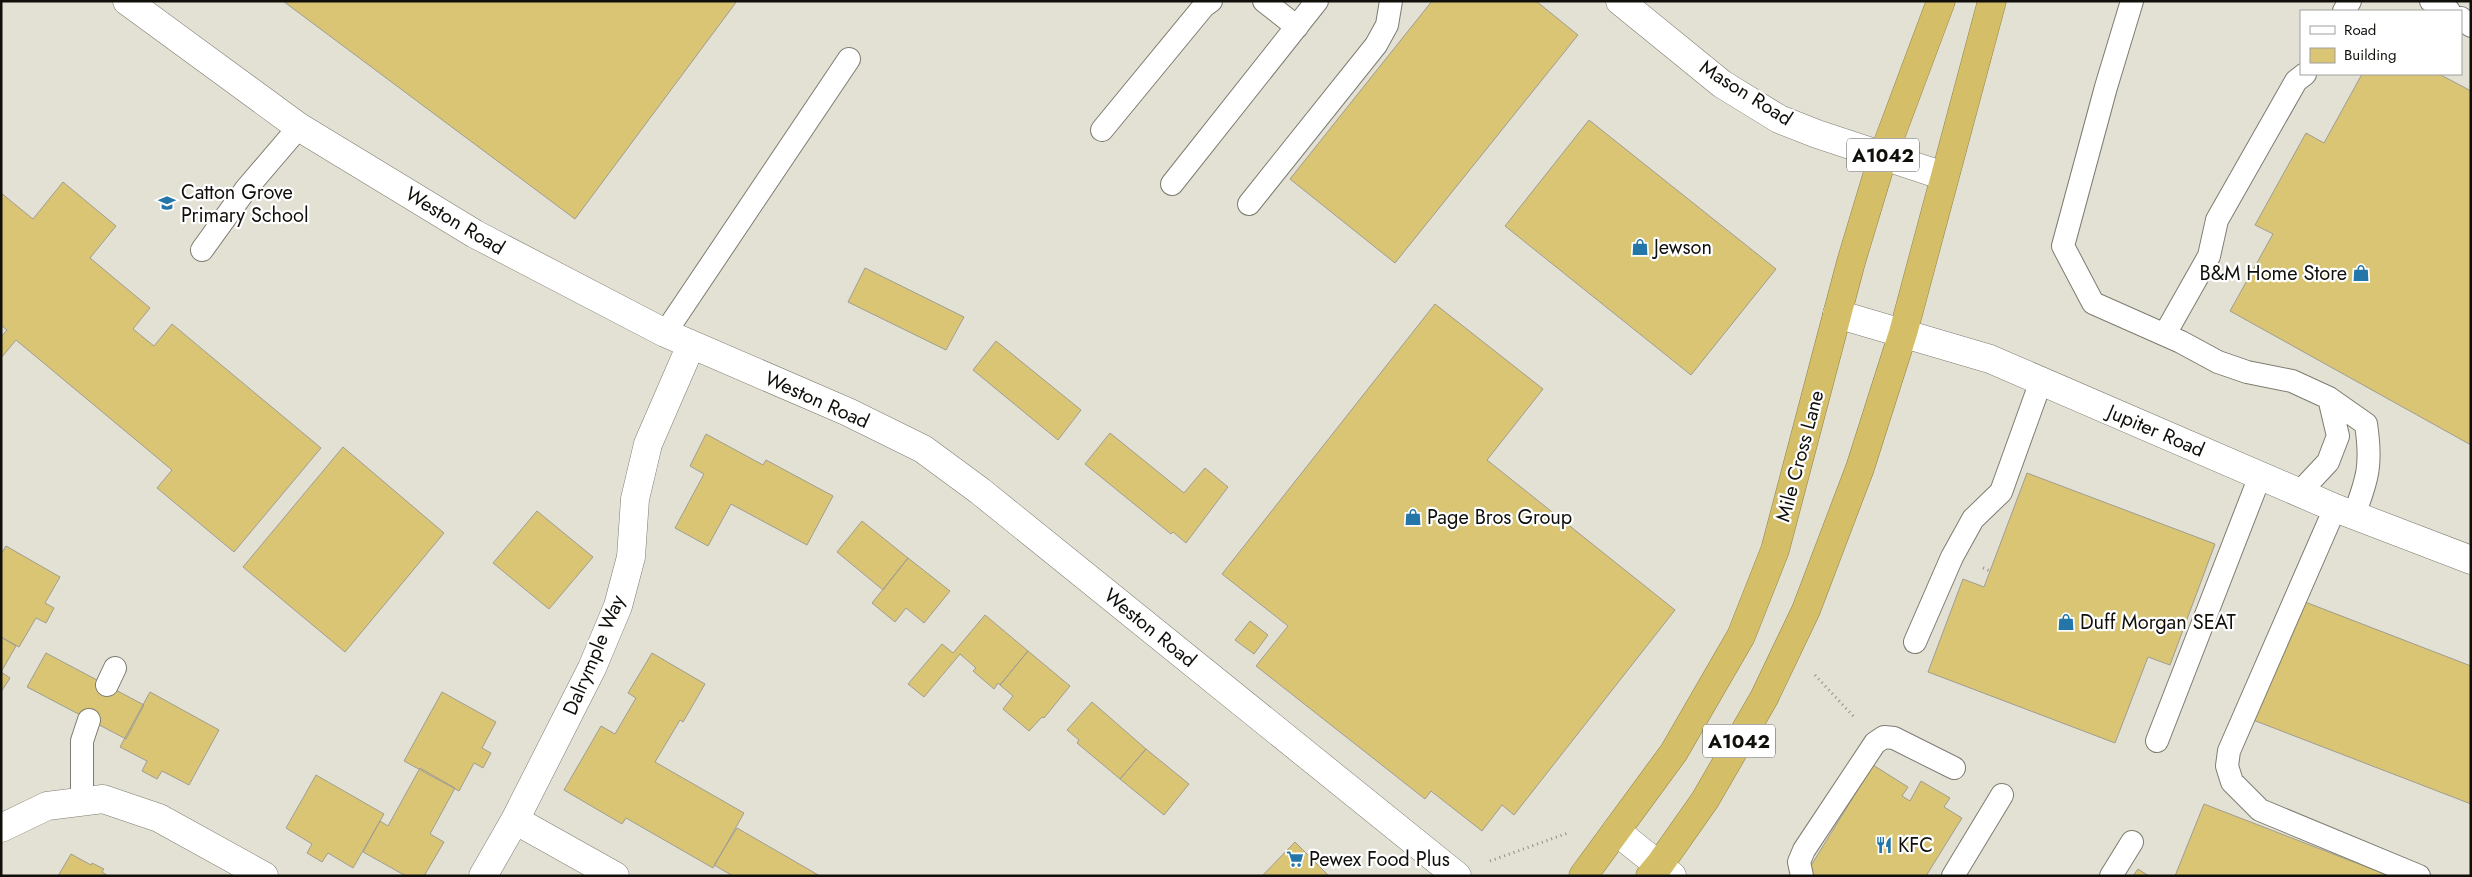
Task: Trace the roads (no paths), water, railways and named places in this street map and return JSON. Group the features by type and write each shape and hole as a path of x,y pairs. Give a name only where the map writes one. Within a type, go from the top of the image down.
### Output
{"highway":[{"name":"Mile Cross Lane","path":"1583,876 1674,752 1741,636 1775,550 1837,314 1883,156 1941,1"},
{"name":"A1042","path":"1661,872 1764,698 1806,610 1860,468 1903,333 1992,1"}],"street":[{"name":"Weston Road","path":"127,1 299,127 475,234 691,346 848,412 923,449 980,491 1457,876"},
{"name":"Mason Road","path":"1620,1 1722,84 1779,119 1817,134 1944,176"},
{"name":"Jupiter Road","path":"1837,314 1990,359 2299,493 2471,560"},
{"name":"Dalrymple Way","path":"484,876 515,820 592,668 618,606 631,557 635,499 648,444 691,346"},
{"path":"1,828 47,806 103,799 159,818 264,876"},
{"path":"515,820 616,876"},
{"path":"1616,831 1661,872"}],"lane":[{"path":"1102,130 1204,6 1211,1"},
{"path":"1264,1 1297,27"},
{"path":"1172,184 1317,1"},
{"path":"1250,204 1376,44 1387,25 1392,5 1391,1"},
{"path":"2132,1 2063,246 2093,303 2165,334 2218,362 2248,372 2292,381 2329,398 2366,424 2370,454 2365,485 2345,512 2229,751 2227,766 2232,782 2260,810 2419,876"},
{"path":"2431,1 2447,10"},
{"path":"665,333 849,59"},
{"path":"2165,334 2209,256 2217,220 2296,80 2304,75"},
{"path":"202,250 246,189 299,127"},
{"path":"1915,642 1952,557 1973,519 2002,492 2041,381"},
{"path":"2299,493 2328,462 2338,436 2329,398"},
{"path":"2158,741 2260,476"},
{"path":"82,802 82,741 89,720"},
{"path":"1802,876 1799,862 1804,850 1876,743 1884,737 1894,738 1954,768"},
{"path":"1953,876 2002,796"},
{"path":"2111,876 2132,842"}],"place":[{"name":"Catton Grove Primary School","path":"167,203"},
{"name":"Jewson","path":"1640,247"},
{"name":"B&M Home Store","path":"2361,273"},
{"name":"Page Bros Group","path":"1413,517"},
{"name":"Duff Morgan SEAT","path":"2066,622"},
{"name":"KFC","path":"1884,845"},
{"name":"Pewex Food Plus","path":"1295,859"}]}
